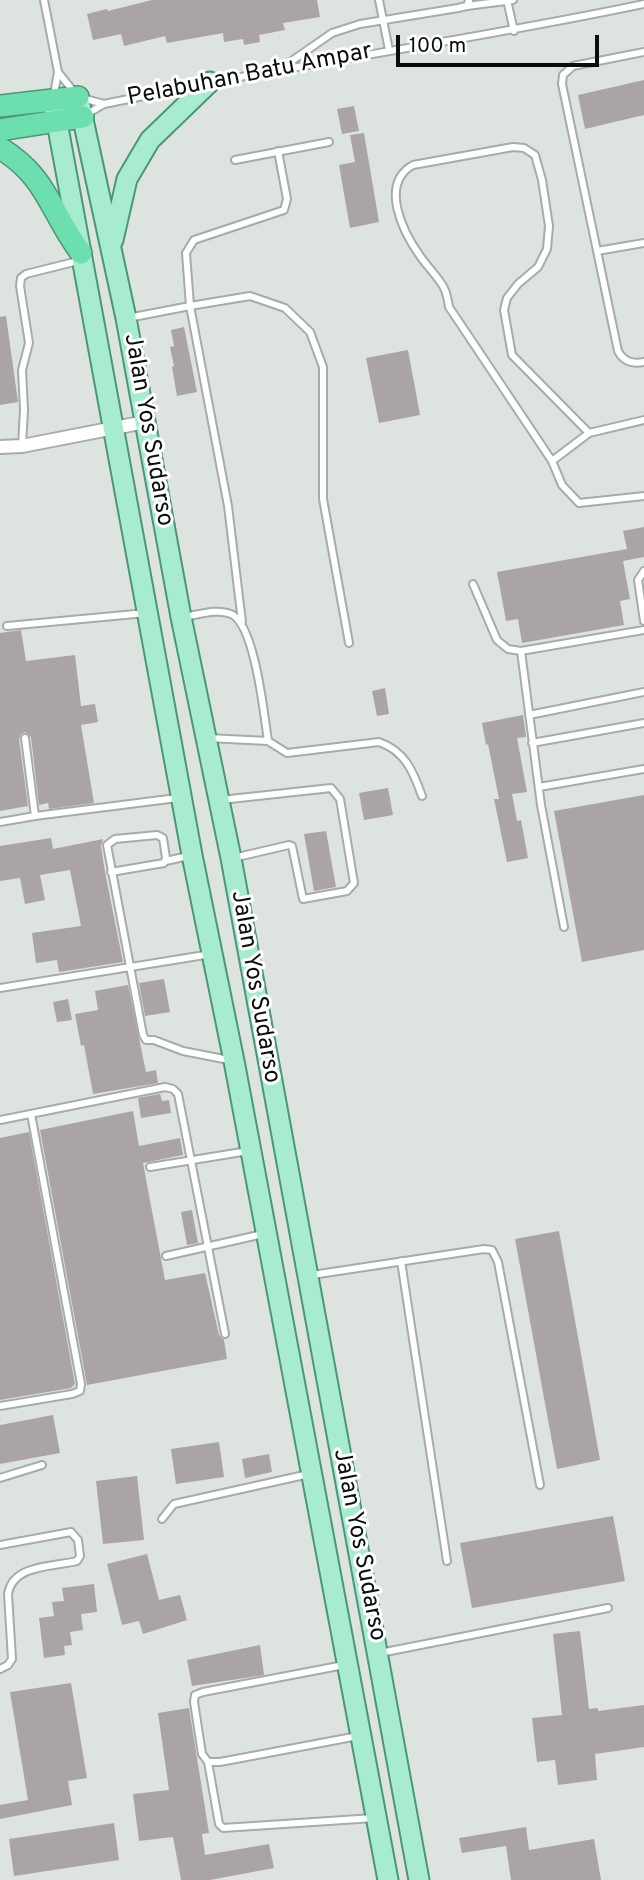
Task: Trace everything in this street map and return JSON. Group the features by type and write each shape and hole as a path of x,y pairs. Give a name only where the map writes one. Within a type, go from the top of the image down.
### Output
{"highway":[{"path":"0,106 53,100 80,107"},
{"path":"0,130 57,122 80,107"},
{"path":"0,148 22,163 37,179 64,232 81,257"}],"main road":[{"path":"111,247 127,179 150,140 210,82"},
{"name":"Jalan Yos Sudarso","path":"53,100 192,855 234,1061 388,1880"},
{"name":"Jalan Yos Sudarso","path":"80,107 126,318 181,617 231,858 419,1880"}],"street":[{"path":"0,447 22,446 145,422"}],"lane":[{"path":"44,0 58,72 53,100"},
{"path":"379,0 389,50"},
{"path":"278,70 332,33 383,19 468,3 509,0 514,31"},
{"name":"Pelabuhan Batu Ampar","path":"80,107 389,50 514,31 644,4"},
{"path":"644,52 573,66 563,75 562,84 618,351 623,359 630,363 644,362"},
{"path":"58,72 80,107"},
{"name":"Pelabuhan Batu Ampar","path":"80,107 104,104"},
{"path":"235,160 329,142"},
{"path":"589,433 512,355 504,310 507,298 518,284 538,267 547,250 550,226 542,180 534,155 524,148 513,147 413,165 403,171 398,179 396,195 404,229 419,255 442,285 449,307 552,461 562,485 579,503 644,496"},
{"path":"268,741 260,680 242,622 228,506 190,306 186,253 194,240 284,210 287,199 278,151"},
{"path":"597,251 644,243"},
{"path":"22,446 22,370 29,342 21,278 81,257"},
{"path":"126,318 250,296 285,308 310,332 323,367 323,499 349,643"},
{"path":"552,461 589,433 644,420"},
{"path":"644,571 638,580 644,621"},
{"path":"473,584 497,640 508,649 521,651 644,630"},
{"path":"181,617 221,612 233,615 242,622"},
{"path":"7,626 148,613"},
{"path":"521,651 532,743 564,927"},
{"path":"529,715 644,692"},
{"path":"532,743 644,723"},
{"path":"24,738 35,816"},
{"path":"206,738 268,741 287,753 379,742 392,746 405,758 422,796"},
{"path":"539,787 644,769"},
{"path":"218,800 331,789 340,799 354,883 347,891 303,899 292,846 231,858"},
{"path":"0,822 183,797"},
{"path":"166,861 164,840 161,836 115,839 107,845 142,1035 146,1040 154,1040 183,1051 234,1061"},
{"path":"111,872 160,865 192,855"},
{"path":"0,988 212,954"},
{"path":"0,1119 165,1087 173,1089 178,1094 225,1334"},
{"path":"0,1406 72,1394 80,1391 81,1384 31,1114"},
{"path":"150,1167 249,1151"},
{"path":"166,1256 265,1234"},
{"path":"307,1276 484,1249 492,1251 496,1255 540,1485"},
{"path":"401,1261 447,1561"},
{"path":"0,1478 42,1465"},
{"path":"162,1519 174,1504 311,1474"},
{"path":"0,1545 71,1532 76,1535 80,1547 77,1561 26,1571 10,1584 8,1594 12,1659 0,1669"},
{"path":"379,1653 608,1608"},
{"path":"348,1665 195,1695 202,1754 208,1762 219,1824 223,1828 376,1818"},
{"path":"208,1762 360,1735"}],"building":[{"path":"152,0 317,0 320,17 283,23 285,30 259,35 260,42 244,45 243,39 224,42 223,33 167,43 165,36 124,46 121,34 93,40 87,14"},
{"path":"644,80 644,115 585,129 578,95"},
{"path":"354,106 359,131 342,134 337,109"},
{"path":"364,133 379,222 350,228 339,165 355,162 350,135"},
{"path":"6,316 18,402 0,405 0,317"},
{"path":"184,327 197,392 177,396 170,347 174,346 171,330"},
{"path":"408,350 420,415 379,423 366,358"},
{"path":"644,527 644,557 623,561 630,599 620,601 624,625 522,643 518,619 506,621 497,572 627,549 623,531"},
{"path":"21,630 26,661 75,655 81,706 95,704 98,722 81,725 94,803 49,809 48,803 39,805 31,737 25,732 19,739 28,806 0,811 0,633"},
{"path":"385,688 389,714 377,716 372,691"},
{"path":"523,715 526,737 517,738 527,792 512,794 517,821 521,820 528,858 507,862 494,799 499,799 482,723"},
{"path":"388,788 393,815 364,820 359,793"},
{"path":"644,795 644,950 582,962 554,811"},
{"path":"326,831 336,887 314,891 304,834"},
{"path":"51,838 53,849 103,839 101,846 105,872 123,962 59,972 57,960 36,963 32,933 81,926 70,870 40,875 45,900 25,904 20,878 0,881 0,846"},
{"path":"164,979 170,1012 145,1016 139,983"},
{"path":"128,985 146,1072 156,1070 158,1083 93,1094 75,1014 98,1010 95,991"},
{"path":"68,999 72,1020 57,1022 53,1002"},
{"path":"160,1094 162,1101 169,1100 171,1113 141,1118 138,1098"},
{"path":"133,1111 139,1146 180,1138 183,1155 143,1163 165,1280 205,1273 227,1359 87,1385 40,1130"},
{"path":"29,1132 75,1384 71,1388 0,1400 0,1138"},
{"path":"192,1210 198,1243 187,1245 181,1212"},
{"path":"559,1231 600,1460 557,1469 515,1239"},
{"path":"53,1415 60,1453 0,1464 0,1425"},
{"path":"219,1442 224,1477 176,1484 171,1449"},
{"path":"269,1454 272,1472 245,1478 242,1459"},
{"path":"137,1476 144,1540 103,1544 96,1481"},
{"path":"613,1516 625,1581 472,1608 460,1543"},
{"path":"147,1554 159,1600 180,1595 187,1620 143,1634 139,1621 122,1625 107,1564"},
{"path":"94,1584 97,1612 81,1614 83,1630 70,1632 72,1645 64,1646 65,1655 44,1658 39,1618 54,1616 52,1602 64,1601 62,1588"},
{"path":"580,1631 589,1709 598,1708 598,1711 644,1705 644,1747 595,1754 597,1780 558,1785 555,1760 537,1762 532,1718 562,1715 553,1634"},
{"path":"260,1645 264,1675 192,1686 187,1660"},
{"path":"71,1683 87,1778 68,1781 72,1805 0,1819 0,1805 28,1800 10,1692"},
{"path":"189,1708 209,1833 202,1834 205,1855 269,1844 274,1868 210,1880 181,1880 173,1837 139,1841 133,1794 169,1790 158,1713"},
{"path":"114,1823 119,1860 14,1876 9,1839"},
{"path":"526,1827 529,1850 594,1839 601,1880 511,1880 506,1846 462,1853 459,1838"}]}
